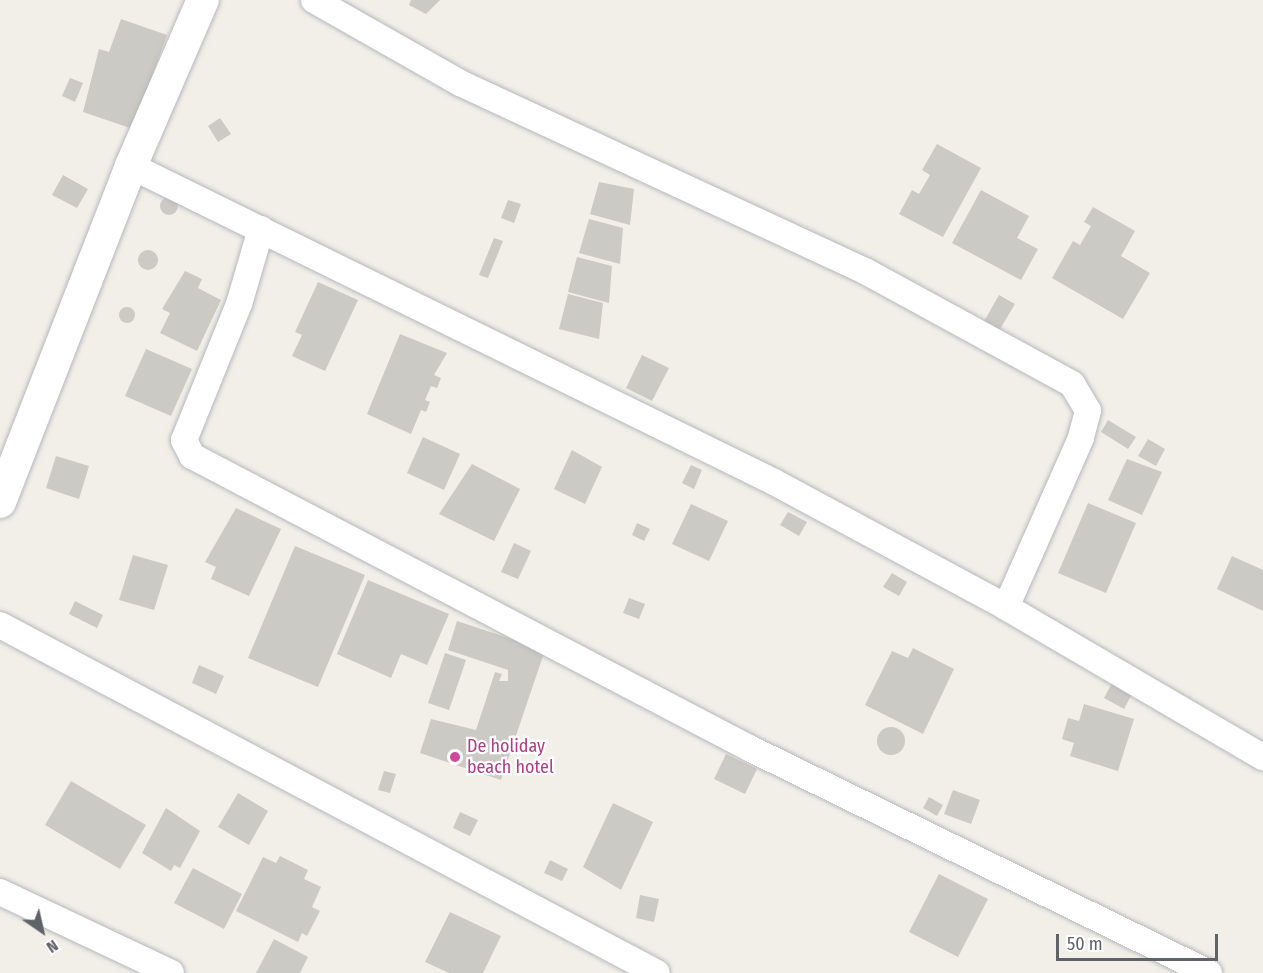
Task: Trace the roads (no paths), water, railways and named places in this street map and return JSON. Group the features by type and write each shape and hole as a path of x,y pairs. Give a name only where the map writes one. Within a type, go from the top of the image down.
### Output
{"street":[{"path":"0,502 131,166 203,0"},
{"path":"314,0 460,83 865,271 1072,384 1088,411 1081,438 1006,607"},
{"path":"131,166 774,482 1006,607 1263,757"},
{"path":"261,229 238,304 184,440 192,456 749,748 1209,973"},
{"path":"0,626 657,973"},
{"path":"0,892 171,973"}],"place":[{"name":"De holiday beach hotel","path":"455,757"}]}
